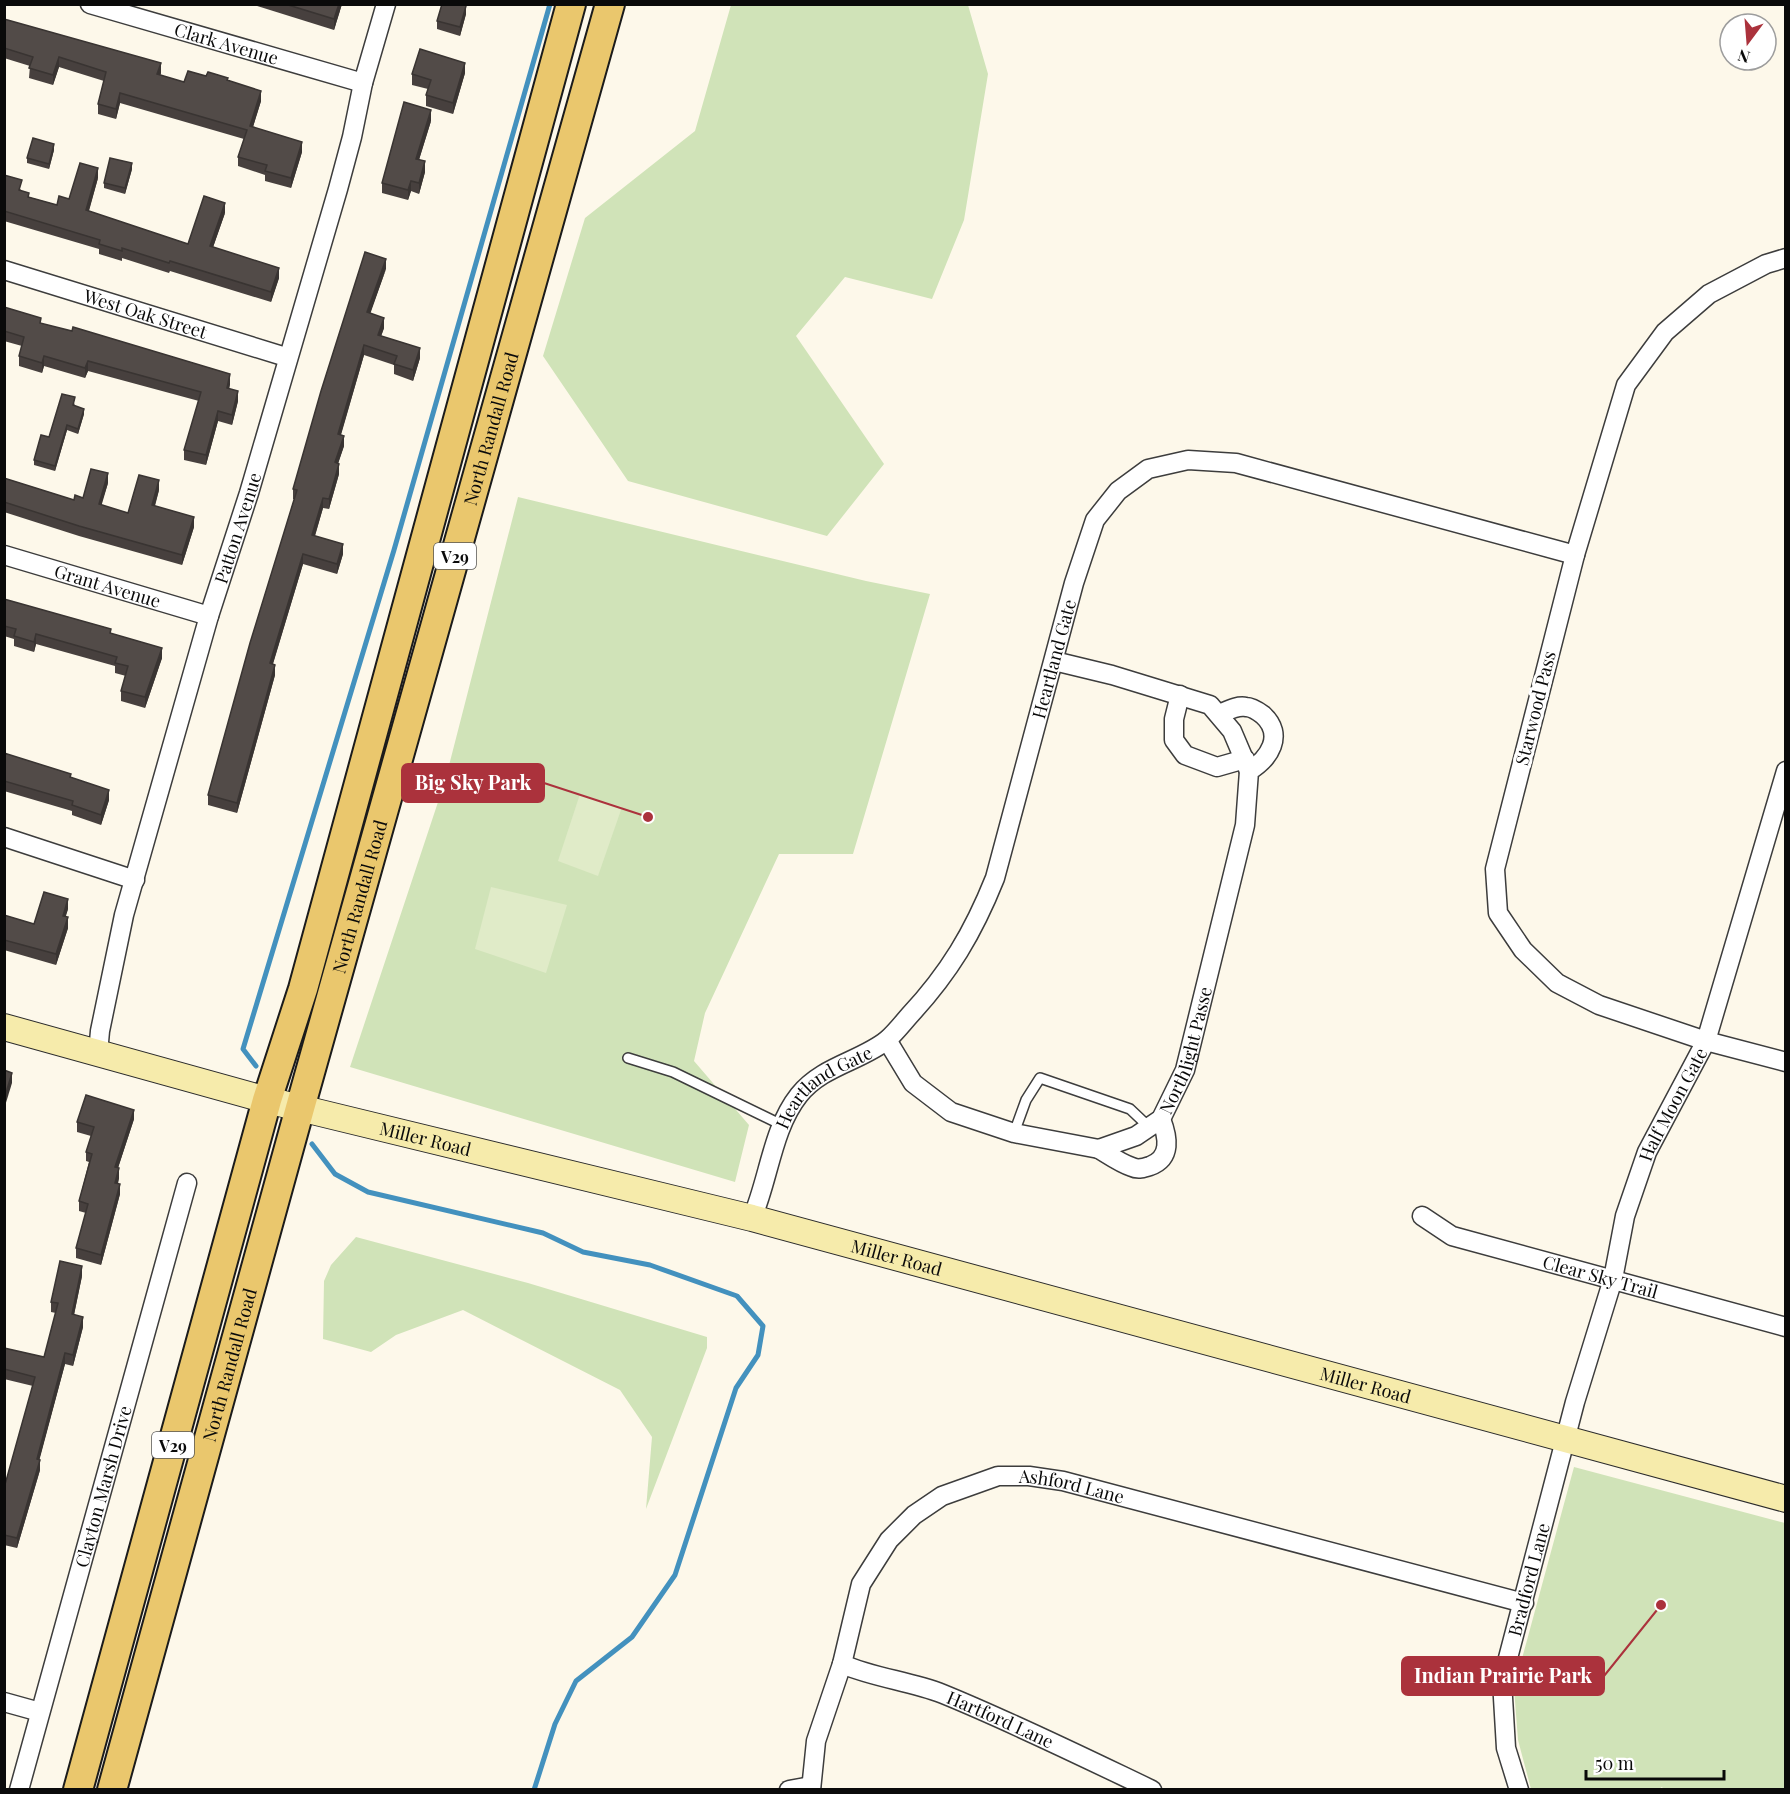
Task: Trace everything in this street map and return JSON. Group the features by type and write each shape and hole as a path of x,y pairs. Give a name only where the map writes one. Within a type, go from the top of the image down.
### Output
{"main road":[{"name":"North Randall Road","path":"78,1790 267,1100 303,989 571,4"},
{"name":"North Randall Road","path":"112,1790 300,1108 610,4"}],"street":[{"name":"Clark Avenue","path":"90,4 363,83"},
{"name":"Patton Avenue","path":"98,1053 100,1031 124,915 209,616 249,493 286,357 341,178 363,83 386,4"},
{"name":"Starwood Pass","path":"1785,258 1766,264 1709,294 1665,332 1626,385 1575,555 1495,869 1498,913 1523,950 1557,983 1599,1005 1707,1041 1785,1062"},
{"name":"West Oak Street","path":"4,270 286,357"},
{"name":"Heartland Gate","path":"752,1218 764,1190 782,1125 799,1095 816,1080 887,1040 928,996 976,924 995,878 1074,582 1095,520 1118,491 1148,469 1188,460 1236,463 1575,555"},
{"name":"Grant Avenue","path":"4,555 209,616"},
{"name":"Northlight Passe","path":"1054,661 1210,705 1233,731 1247,765 1245,825 1188,1059 1155,1123 1136,1136 1099,1149"},
{"path":"1180,695 1174,718 1174,740 1185,755 1217,767 1261,764 1270,752 1275,739 1270,722 1260,713 1246,706 1219,714"},
{"name":"Half Moon Gate","path":"1566,1440 1613,1279 1625,1216 1647,1152 1707,1041 1785,771"},
{"path":"4,837 135,880"},
{"name":"Miller Road","path":"4,1027 267,1100 752,1218 1785,1499"},
{"path":"887,1040 913,1083 951,1112 1014,1132 1099,1149 1139,1169 1158,1162 1167,1147 1167,1135 1155,1123"},
{"name":"Clayton Marsh Drive","path":"19,1790 187,1183"},
{"name":"Clear Sky Trail","path":"1422,1216 1452,1236 1785,1327"},
{"name":"Bradford Lane","path":"1519,1790 1506,1748 1502,1681 1566,1440"},
{"name":"Ashford Lane","path":"811,1788 816,1741 842,1664 861,1584 889,1540 914,1515 942,1496 998,1476 1029,1476 1063,1481 1524,1603"},
{"name":"Hartford Lane","path":"842,1664 862,1672 940,1693 1023,1728 1152,1790"},
{"path":"4,1702 40,1712"},
{"path":"789,1790 811,1788"}],"lane":[{"path":"628,1058 673,1072 782,1125"},
{"path":"1014,1132 1026,1100 1040,1078 1130,1109 1155,1123"}],"green space":[{"path":"731,5 968,5 988,74 964,220 932,299 845,277 796,336 884,464 827,536 628,481 543,356 585,218 695,131"},
{"path":"518,497 866,581 930,594 853,854 779,854 705,1013 694,1061 749,1125 735,1182 350,1067 445,781"},
{"path":"580,794 622,807 598,876 558,861"},
{"path":"491,887 567,905 546,973 475,949"},
{"path":"356,1237 528,1283 707,1337 707,1348 646,1509 652,1437 620,1390 463,1310 396,1335 371,1352 323,1339 324,1281 331,1265"},
{"path":"1574,1467 1785,1523 1785,1789 1664,1790 1662,1787 1657,1790 1531,1789 1518,1740 1514,1688"}],"building":[{"path":"285,4 339,4 334,19"},
{"path":"442,4 466,6 460,27 437,21"},
{"path":"4,19 161,63 157,74 184,82 188,71 206,76 208,72 261,91 250,126 302,142 291,178 265,171 267,165 238,157 247,130 120,93 116,109 98,104 106,72 59,57 53,75 29,68 33,57 4,48"},
{"path":"420,49 465,63 453,103 426,95 431,80 412,74"},
{"path":"404,102 431,110 416,159 425,161 419,183 411,181 408,190 382,183"},
{"path":"33,138 54,144 49,164 27,158"},
{"path":"110,158 132,163 125,188 104,183"},
{"path":"80,163 98,168 86,210 188,244 204,196 225,203 210,246 279,268 271,292 170,261 169,263 122,248 122,251 99,244 100,240 4,211 4,175 22,180 19,190 29,193 28,197 57,205 59,196 69,199"},
{"path":"365,252 386,259 367,312 384,318 378,335 420,348 413,370 394,364 397,356 364,345 338,434 344,436 335,462 339,464 329,499 323,498 312,535 343,544 337,564 303,554 270,663 275,665 237,803 208,795 250,643 297,490 293,489 321,391"},
{"path":"4,307 41,318 40,323 72,331 73,327 230,374 227,388 238,391 232,415 218,411 206,455 184,450 201,392 88,361 85,368 44,356 42,363 19,356 24,337 4,331"},
{"path":"62,394 75,397 73,405 84,409 78,429 67,425 55,466 34,460 41,435 49,437"},
{"path":"91,469 108,473 99,504 128,513 139,475 159,480 152,505 194,517 182,555 4,502 4,478 74,500 75,495 83,498"},
{"path":"4,599 111,629 110,633 162,648 145,697 121,691 128,666 115,663 117,657 36,634 34,642 14,636 16,629 4,626"},
{"path":"4,753 71,774 70,777 109,790 101,815 72,805 73,801 4,781"},
{"path":"44,892 68,899 63,916 68,917 56,954 4,940 4,915 34,924"},
{"path":"4,1070 12,1073 5,1096 4,1096"},
{"path":"86,1095 134,1110 115,1167 119,1168 115,1183 120,1184 101,1255 76,1248 88,1204 79,1201 92,1154 86,1152 94,1127 77,1122"},
{"path":"60,1261 82,1266 72,1314 83,1317 73,1355 65,1353 37,1459 40,1460 17,1538 4,1535 4,1488 35,1377 4,1369 4,1348 44,1357 58,1303 51,1302"}],"waterway":[{"path":"256,1066 243,1049 394,550 550,4"},
{"path":"312,1144 335,1174 368,1192 543,1233 583,1252 650,1265 737,1296 763,1326 758,1355 736,1388 675,1575 632,1637 576,1681 555,1724 534,1790"}],"place":[{"name":"Big Sky Park","path":"648,817"},
{"name":"Indian Prairie Park","path":"1661,1605"}]}
